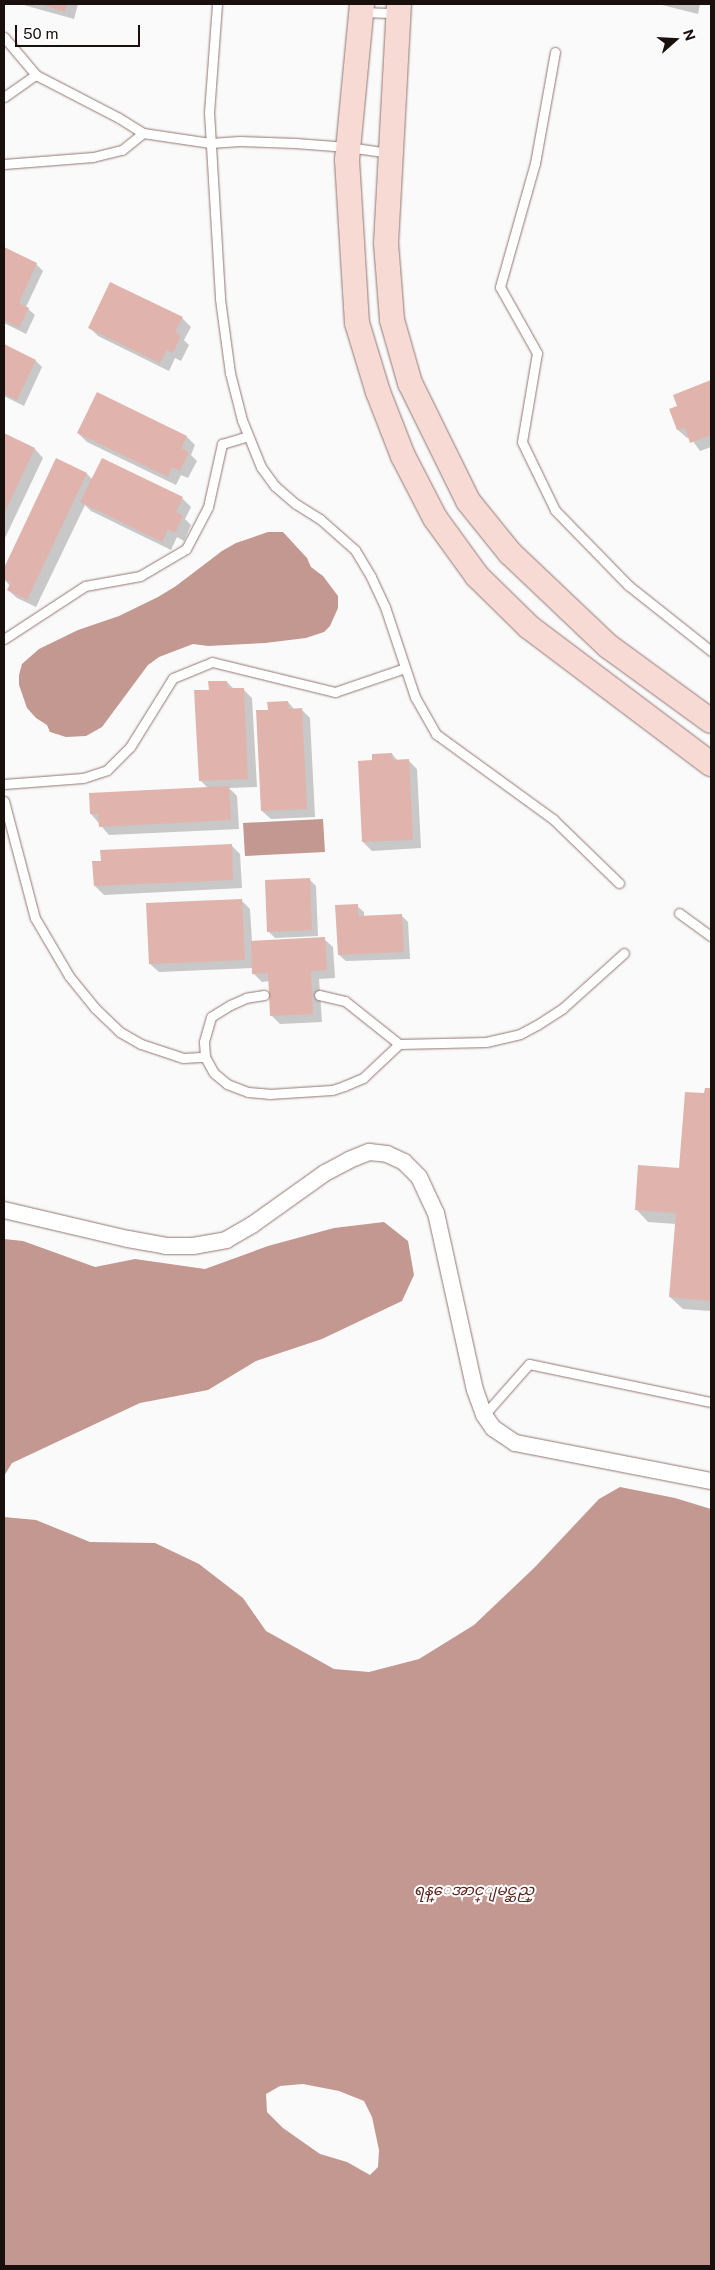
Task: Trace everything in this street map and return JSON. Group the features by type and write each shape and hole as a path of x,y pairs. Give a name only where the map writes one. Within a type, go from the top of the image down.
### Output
{"main road":[{"path":"362,8 348,147 357,323 378,392 403,456 436,518 477,576 529,627 711,764"},
{"path":"399,8 386,243 392,320 410,383 468,501 510,554 608,646 711,721"}],"street":[{"path":"4,1210 128,1239 166,1246 193,1246 226,1240 252,1225 325,1173 349,1160 369,1152 387,1154 404,1162 419,1177 436,1213 476,1390 484,1415 493,1428 515,1443 711,1481"}],"lane":[{"path":"217,4 209,112 220,299 230,373 248,436 261,467 275,486 296,504 342,536 355,550 372,577 385,607 414,697 436,734 553,819 619,883"},
{"path":"362,8 399,8"},
{"path":"4,37 36,75 119,118 143,134 210,143 249,141 348,147 392,154"},
{"path":"555,52 535,163 500,287 537,353 522,442 556,510 628,585 711,651"},
{"path":"4,97 36,75"},
{"path":"4,164 93,157 122,150 143,134"},
{"path":"4,639 85,586 140,576 186,549 208,507 222,444 248,436"},
{"path":"4,784 83,778 107,770 130,747 174,678 212,662 335,692 405,668"},
{"path":"4,801 35,918 70,976 95,1008 120,1032 134,1040 183,1058 205,1057"},
{"path":"678,913 710,933"},
{"path":"319,995 345,1001 398,1044 486,1042 520,1034 562,1008 624,953"},
{"path":"264,995 246,998 230,1005 212,1018 204,1042 205,1057 214,1073 227,1084 248,1092 269,1094 323,1090 344,1086 363,1078 398,1044"},
{"path":"484,1415 529,1364 711,1402"}],"water":[{"path":"268,532 283,532 307,558 311,567 323,576 338,596 338,608 330,626 324,632 306,638 265,643 208,646 193,644 159,657 148,665 102,727 86,736 66,737 50,732 47,725 36,718 27,708 19,685 19,675 22,664 39,649 78,630 119,616 158,597 176,586 222,551 236,543"},
{"path":"323,819 325,852 245,856 243,823"},
{"path":"384,1222 408,1241 414,1275 402,1301 322,1339 256,1361 208,1390 140,1403 12,1463 4,1476 4,1239 23,1241 95,1267 135,1259 205,1269 268,1246 334,1228"},
{"name":"ရန္ေအာင္ျမင္ဆည္","path":"620,1487 675,1498 711,1509 711,2266 4,2266 4,1517 36,1520 90,1542 155,1543 199,1564 243,1598 266,1631 334,1669 369,1672 419,1659 474,1625 535,1567 599,1499","holes":["303,2084 339,2091 364,2101 372,2117 379,2150 378,2167 370,2175 347,2162 320,2154 283,2128 267,2112 266,2094 280,2086"]}],"building":[{"path":"40,4 67,4 65,12"},
{"path":"4,247 37,263 19,303 29,308 19,328 4,320"},
{"path":"110,282 183,317 175,332 181,335 173,353 167,350 160,363 88,328"},
{"path":"4,344 36,360 17,400 4,394"},
{"path":"711,380 711,435 690,443 685,428 677,430 669,409 677,406 673,395"},
{"path":"97,392 187,436 181,448 189,452 180,471 172,467 168,477 77,433"},
{"path":"4,433 35,448 4,514"},
{"path":"56,458 87,473 27,600 7,590 11,582 4,579 4,568"},
{"path":"102,458 183,497 176,512 183,516 175,533 168,529 162,542 80,502"},
{"path":"208,681 227,681 228,688 244,688 248,779 199,781 194,690 209,690"},
{"path":"288,701 289,709 302,708 307,809 261,811 256,710 268,710 267,702"},
{"path":"392,753 393,760 409,759 413,840 362,842 358,761 372,760 372,754"},
{"path":"229,786 231,820 99,827 98,814 90,814 89,793"},
{"path":"232,844 233,880 94,886 92,861 101,861 100,850"},
{"path":"310,878 312,930 267,932 265,880"},
{"path":"242,899 245,960 149,964 146,903"},
{"path":"358,904 358,916 402,914 404,952 338,955 335,905"},
{"path":"325,937 327,970 311,971 313,1014 270,1016 268,973 252,974 251,941"},
{"path":"705,1088 711,1088 711,1301 669,1297 676,1213 635,1210 638,1165 679,1168 685,1092 704,1093"}]}
